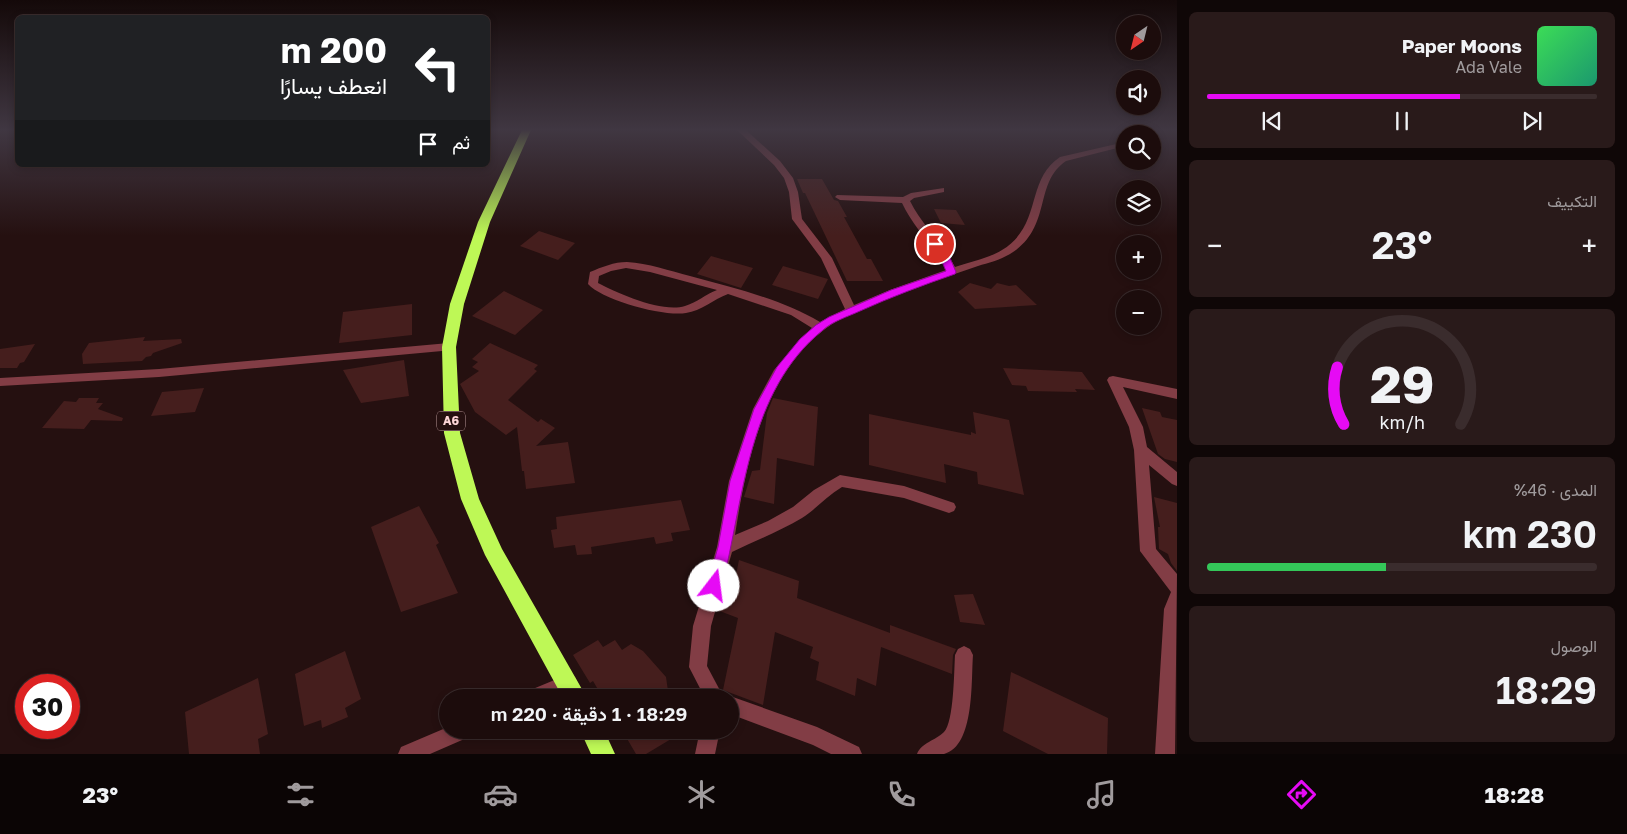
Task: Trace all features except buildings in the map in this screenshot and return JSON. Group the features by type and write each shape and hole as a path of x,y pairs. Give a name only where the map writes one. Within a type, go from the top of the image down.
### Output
{"highway":[{"name":"A6","path":"511,165 484,222 457,304 449,347 452,433 470,499 495,555 571,689"},
{"path":"596,739 603,754"}],"street":[{"path":"779,165 793,189 793,209 800,224 815,241 830,265 851,311"},
{"path":"710,689 698,667 702,626 725,547 736,481 760,409 789,358 820,327 851,311 894,292 1005,253 1020,241 1031,227 1043,185 1053,165"},
{"path":"840,197 905,200 911,196 941,190"},
{"path":"905,200 912,216 943,254 952,272"},
{"path":"728,290 688,310 673,311 631,300 603,290 593,284 594,274 608,268 626,265 650,269 728,290 795,312 820,327"},
{"path":"0,382 159,373 449,347"},
{"path":"1177,394 1113,380 1136,427 1141,450 1148,552 1177,587"},
{"path":"1141,450 1177,480"},
{"path":"725,547 773,526 798,512 819,494 840,482 904,492 949,507"},
{"path":"1164,754 1172,609 1177,597"},
{"path":"927,754 952,738 959,720 964,654"},
{"path":"739,708 817,737 852,754"},
{"path":"408,754 442,739"},
{"path":"705,754 708,739"}],"route":[{"path":"714,586 725,547 736,481 760,409 780,370 804,342 820,327 833,319 894,292 952,272 943,254 935,244"}]}
